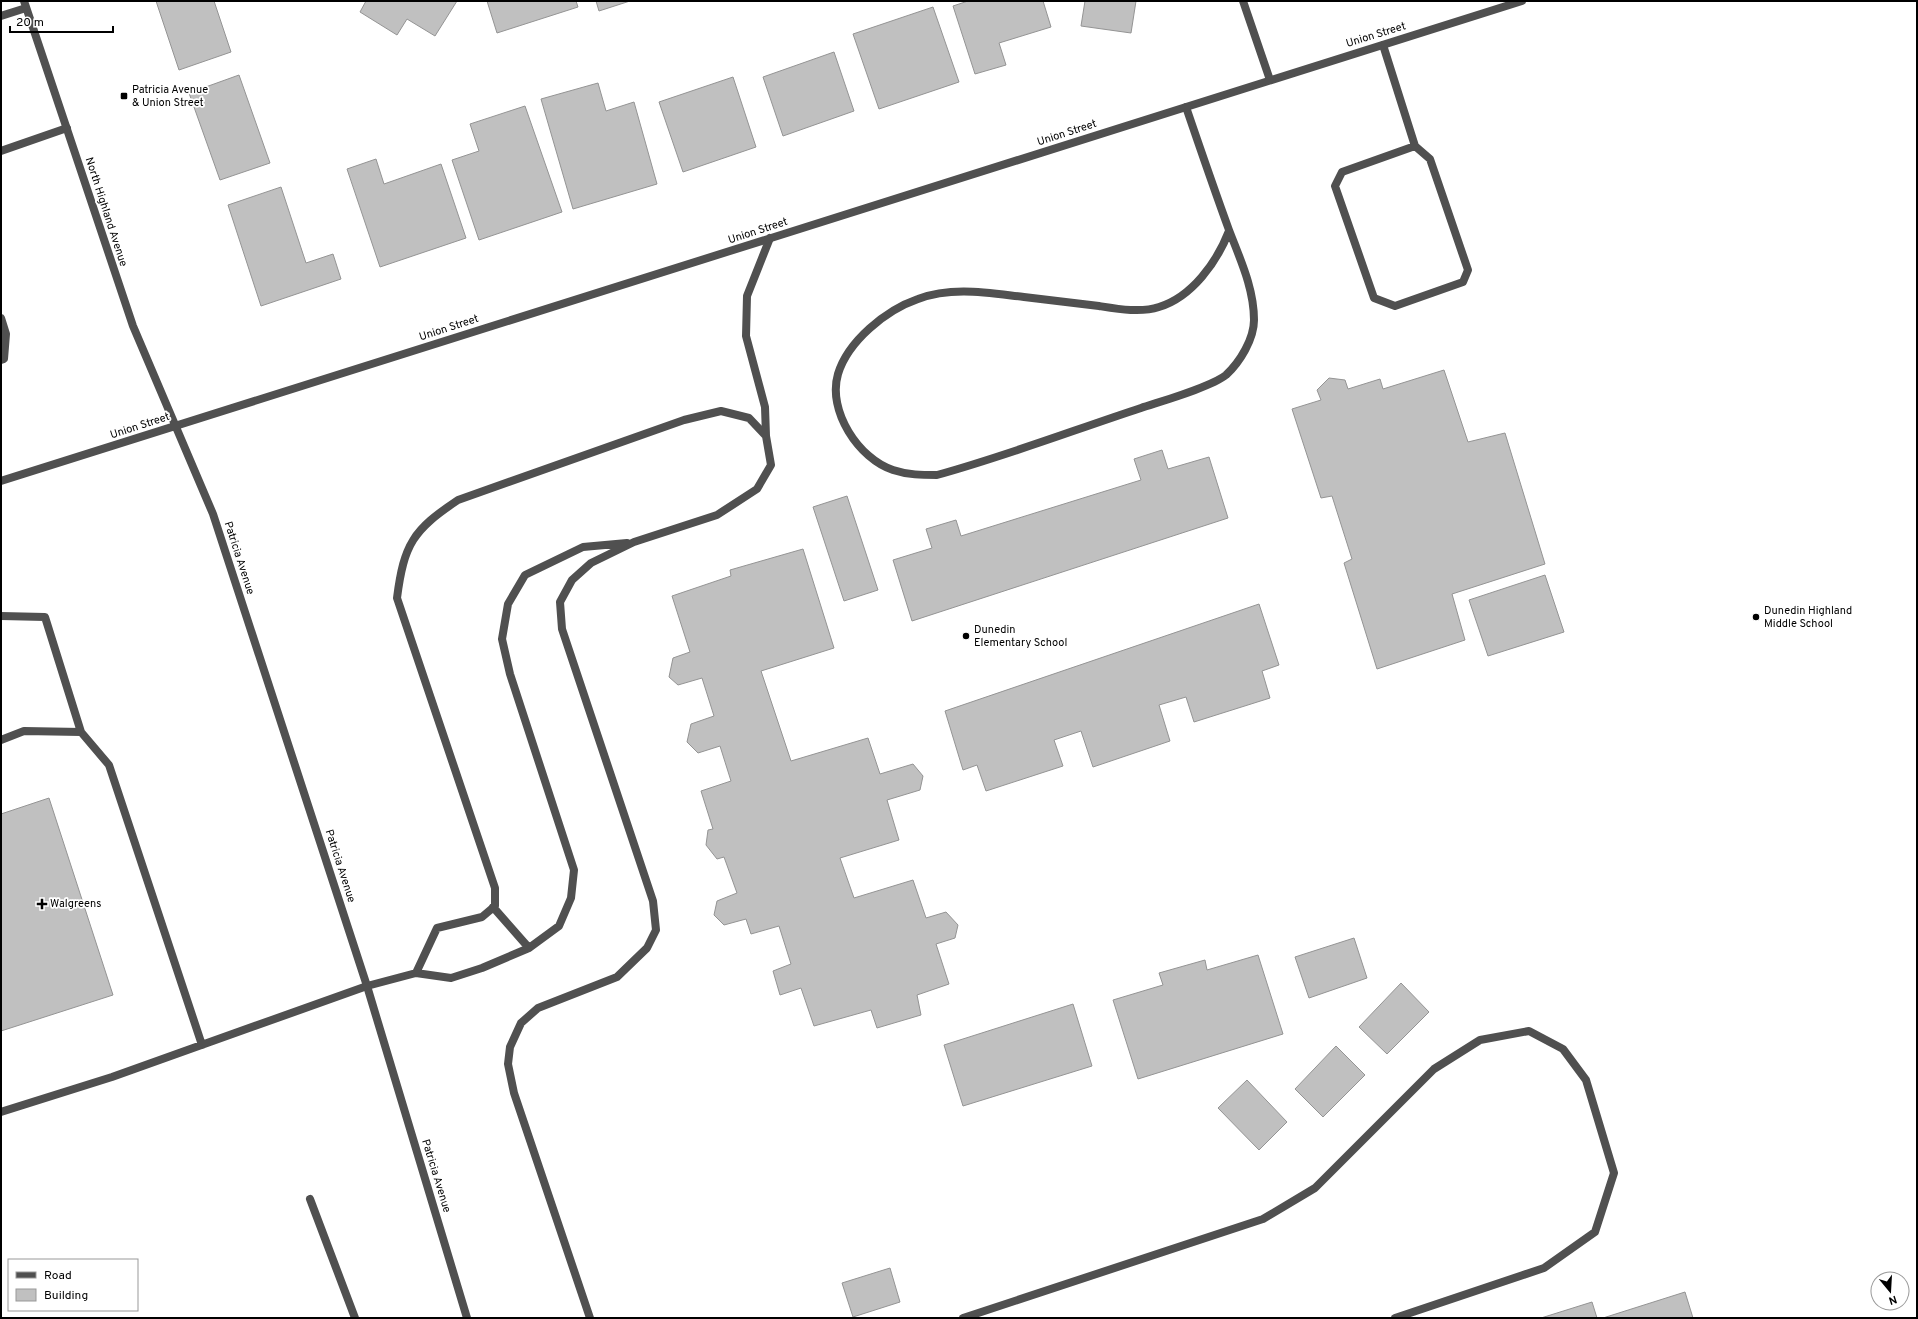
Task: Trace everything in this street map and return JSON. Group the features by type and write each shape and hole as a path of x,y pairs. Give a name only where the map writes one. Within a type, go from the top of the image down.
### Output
{"street":[{"path":"1243,1 1270,80"},
{"name":"Union Street","path":"1,481 1522,1"},
{"path":"1,16 25,4"},
{"name":"North Highland Avenue","path":"25,4 132,326 176,426"},
{"path":"1383,45 1415,146 1430,159 1468,270 1462,282 1396,306 1374,298 1335,186 1342,172 1415,146"},
{"path":"1186,107 1229,231 1249,282 1254,321 1252,334 1237,361 1226,375 1215,382 937,475 912,475 892,470 876,461 859,448 842,419 838,406 837,391 838,375 843,361 860,338 876,321 898,307 934,294 954,291 987,292 1105,307 1142,310 1158,308 1174,302 1188,291 1213,261 1229,231"},
{"path":"1,151 67,128"},
{"path":"590,1318 514,1094 508,1064 510,1047 521,1023 538,1008 617,977 647,948 656,930 653,901 562,629 560,602 572,580 591,563 634,542 717,515 757,489 771,465 766,436 765,407 746,336 747,296 770,238"},
{"path":"1,318 6,334 4,359 1,360"},
{"path":"416,973 437,928 482,917 495,906 494,888 397,598 402,566 412,540 433,516 458,500 684,420 721,411 749,418 766,436"},
{"name":"Patricia Avenue","path":"176,426 213,514 367,986 464,1317"},
{"path":"1,1112 112,1077 367,986 416,973 451,978 482,968 529,948 559,926 571,898 574,870 510,674 502,639 508,604 525,576 583,547 634,542"},
{"path":"1,616 45,616 81,732 109,765 202,1045"},
{"path":"1,740 24,732 81,732"},
{"path":"493,908 529,948"},
{"path":"963,1318 1263,1219 1315,1188 1434,1069 1480,1040 1529,1031 1563,1049 1586,1080 1614,1173 1595,1232 1544,1268 1395,1318"},
{"path":"310,1199 354,1318"}],"building":[{"path":"156,1 214,1 231,52 179,70"},
{"path":"366,1 457,1 435,36 407,19 397,35 360,12"},
{"path":"487,1 576,1 578,7 497,33"},
{"path":"596,1 630,1 599,11"},
{"path":"968,1 1043,1 1051,27 999,43 1006,65 975,74 953,6"},
{"path":"1085,1 1136,1 1131,33 1081,26"},
{"path":"933,7 959,82 879,109 853,34"},
{"path":"834,52 854,111 783,136 763,77"},
{"path":"239,75 270,163 220,180 189,93"},
{"path":"733,77 756,147 683,172 659,102"},
{"path":"598,83 606,111 634,102 657,184 573,209 541,99"},
{"path":"525,106 562,212 479,240 452,160 479,151 470,124"},
{"path":"376,159 384,184 441,164 466,238 380,267 347,169"},
{"path":"281,187 306,263 333,254 341,279 261,306 228,205"},
{"path":"1444,370 1468,442 1505,433 1545,564 1452,594 1465,640 1377,669 1344,563 1352,559 1332,496 1321,498 1292,409 1321,400 1317,390 1329,378 1345,380 1348,389 1380,379 1383,389"},
{"path":"1162,450 1168,469 1209,457 1228,518 912,621 893,560 932,548 926,529 956,520 961,536 1141,480 1134,459"},
{"path":"847,496 878,590 844,601 813,507"},
{"path":"803,549 834,648 761,671 791,761 868,738 880,774 913,764 923,776 920,790 887,800 899,840 840,858 854,898 913,880 926,918 946,912 958,925 955,938 936,944 949,984 917,995 921,1015 877,1028 871,1010 814,1026 801,988 780,995 773,971 791,964 779,926 751,934 746,919 724,925 714,915 717,901 737,893 724,857 717,859 706,845 708,830 713,829 701,791 731,781 720,746 698,753 687,742 691,724 714,716 702,678 678,685 669,677 673,658 690,652 672,596 731,576 730,570"},
{"path":"1545,575 1564,632 1488,656 1469,600"},
{"path":"1259,604 1279,665 1262,671 1270,698 1194,722 1186,697 1159,705 1170,741 1093,767 1081,731 1054,740 1063,766 986,791 977,765 963,770 945,711"},
{"name":"Walgreens","path":"49,798 113,995 1,1031 1,814"},
{"path":"1354,938 1367,978 1309,998 1295,957"},
{"path":"1258,955 1283,1034 1138,1079 1113,1000 1163,985 1159,973 1205,960 1207,970"},
{"path":"1401,983 1429,1012 1387,1054 1359,1027"},
{"path":"1073,1004 1092,1066 963,1106 944,1045"},
{"path":"1336,1046 1365,1075 1323,1117 1295,1089"},
{"path":"1247,1080 1287,1122 1259,1150 1218,1108"},
{"path":"890,1268 900,1302 853,1317 842,1283"},
{"path":"1685,1292 1693,1318 1603,1318"},
{"path":"1592,1302 1597,1318 1541,1318"}],"place":[{"name":"Patricia Avenue & Union Street","path":"124,96"},
{"name":"Dunedin Highland Middle School","path":"1756,617"},
{"name":"Dunedin Elementary School","path":"966,636"},
{"name":"Walgreens","path":"42,904"}]}
